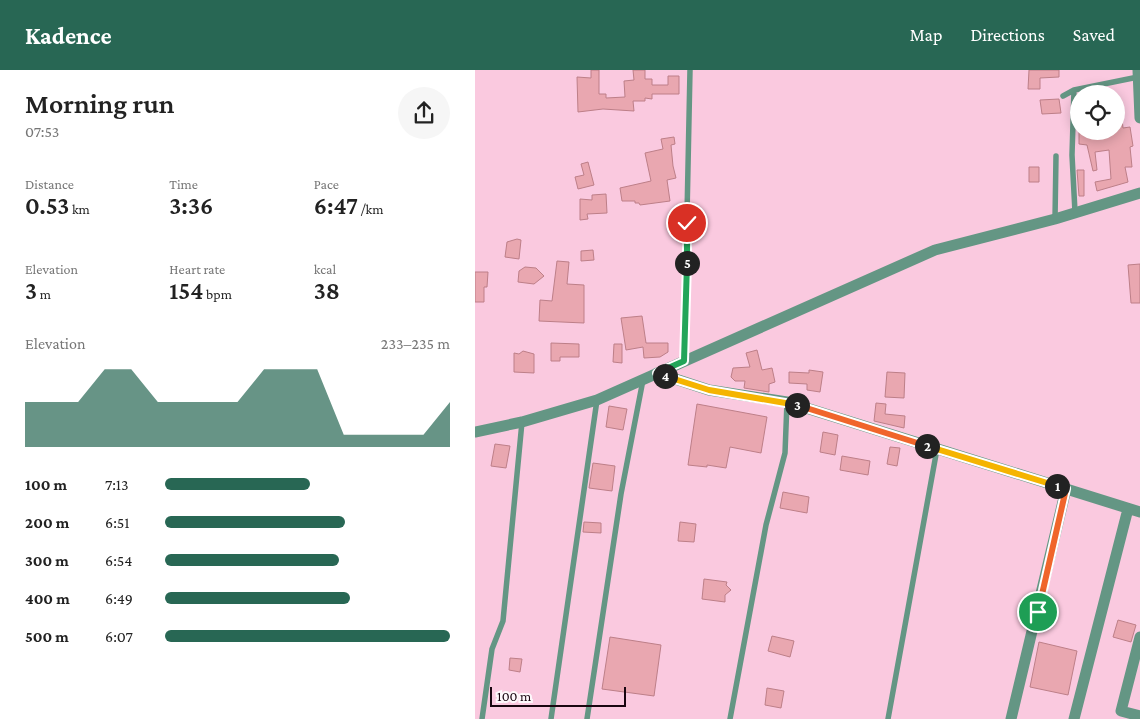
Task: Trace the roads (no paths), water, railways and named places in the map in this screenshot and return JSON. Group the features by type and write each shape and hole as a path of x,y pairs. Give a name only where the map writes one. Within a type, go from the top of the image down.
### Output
{"street":[{"path":"1138,73 1140,118"},
{"path":"475,432 522,422 597,400 935,250 1055,219 1140,193"},
{"path":"657,373 709,390 787,402 1140,512"},
{"path":"1011,719 1066,489"},
{"path":"1074,719 1128,509"},
{"path":"1140,637 1121,711 1140,716"}],"lane":[{"path":"684,361 690,70"},
{"path":"1092,85 1138,73"},
{"path":"1063,96 1070,92"},
{"path":"1073,140 1075,212"},
{"path":"1055,156 1055,219"},
{"path":"587,719 621,494 643,378"},
{"path":"551,719 597,400"},
{"path":"730,719 766,525 785,453 787,402"},
{"path":"482,719 492,649 503,621 522,422"},
{"path":"888,719 937,449"}]}
